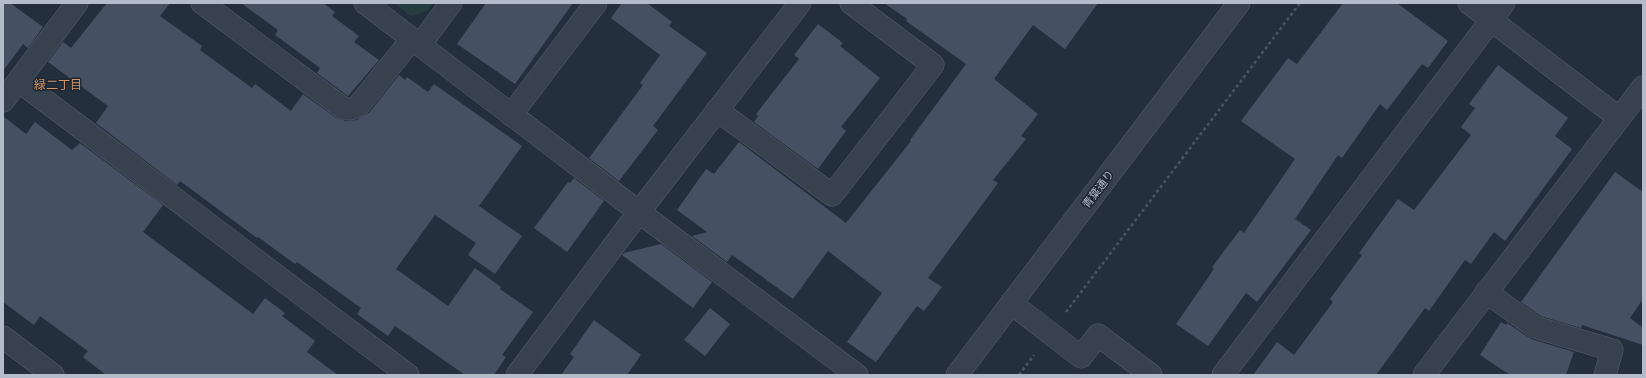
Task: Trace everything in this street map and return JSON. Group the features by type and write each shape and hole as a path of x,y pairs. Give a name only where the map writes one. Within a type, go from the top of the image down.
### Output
{"street":[{"path":"3,101 77,3"},
{"path":"202,3 337,103 348,109 353,109 359,105 451,3"},
{"path":"365,3 639,212 857,375"},
{"path":"511,115 596,3"},
{"path":"517,375 639,212 800,3"},
{"path":"717,110 832,195 933,65 851,3"},
{"name":"青葉通り","path":"957,375 1239,3"},
{"path":"1469,3 1620,118"},
{"path":"1223,375 1504,3"},
{"path":"19,81 408,375"},
{"path":"1424,375 1643,88"},
{"path":"1486,292 1535,327 1612,350 1605,375"},
{"path":"1011,304 1081,357 1098,335 1151,375"},
{"path":"3,337 53,375"}],"path":[{"path":"1019,375 1300,3"}],"green space":[{"path":"394,3 433,3 427,11 411,16"}],"building":[{"path":"3,3 10,3 43,27 28,48 23,44 3,71"},
{"path":"107,3 170,3 160,16 202,46 200,50 252,88 255,84 291,111 303,94 336,118 346,121 357,120 369,113 399,75 405,80 407,77 428,92 434,84 522,146 479,206 522,236 495,274 468,255 476,243 435,215 396,269 448,306 475,268 501,287 500,289 533,312 502,355 506,357 494,375 465,375 395,326 388,336 357,314 361,308 297,262 295,264 258,237 257,238 180,181 177,185 96,123 108,106 48,62 63,42 71,48"},
{"path":"241,3 323,3 335,12 332,16 359,36 354,42 379,60 348,96 317,73 320,68 275,35 278,30"},
{"path":"486,3 573,3 515,84 457,44"},
{"path":"622,3 647,3 672,22 669,26 707,53 653,126 658,130 619,181 589,158 643,85 640,83 660,55 611,18"},
{"path":"884,3 1098,3 1065,49 1033,25 994,79 1038,114 1021,136 1026,139 993,180 998,183 928,278 942,287 924,311 917,306 876,362 847,342 882,293 828,251 793,299 732,255 727,262 692,236 707,232 677,210 706,169 714,174 739,142 846,223 911,141 910,140 966,64 906,21 907,19"},
{"path":"1343,3 1397,3 1448,41 1428,68 1422,64 1387,110 1380,104 1342,158 1338,155 1295,219 1311,230 1257,302 1246,293 1208,346 1176,324 1214,269 1212,267 1240,230 1244,233 1295,159 1241,121 1288,58 1297,64"},
{"path":"818,24 843,43 840,46 880,78 841,127 846,131 818,169 754,122 758,116 756,114 799,59 794,55"},
{"path":"1498,65 1568,118 1555,136 1572,149 1505,241 1494,232 1471,264 1465,260 1429,311 1425,308 1376,375 1253,375 1277,342 1294,355 1333,302 1330,299 1362,255 1359,253 1398,199 1414,210 1471,135 1461,127 1475,108 1469,104"},
{"path":"3,116 26,134 35,122 72,150 80,143 163,205 143,232 253,314 265,298 285,313 282,316 315,341 307,352 338,375 106,375 83,357 88,351 40,316 34,325 3,302"},
{"path":"1615,172 1643,192 1643,299 1630,318 1643,328 1643,345 1582,325 1581,328 1541,316 1521,302"},
{"path":"574,178 604,201 567,252 534,228 568,182 570,183"},
{"path":"661,244 712,282 693,308 622,255 624,253"},
{"path":"710,308 730,324 705,356 684,340"},
{"path":"594,320 641,355 627,375 561,375 574,357 570,354"},
{"path":"1501,322 1506,325 1507,323 1531,339 1574,352 1566,375 1510,375 1480,355"}],"district":[{"name":"緑二丁目","path":"58,84"}]}
